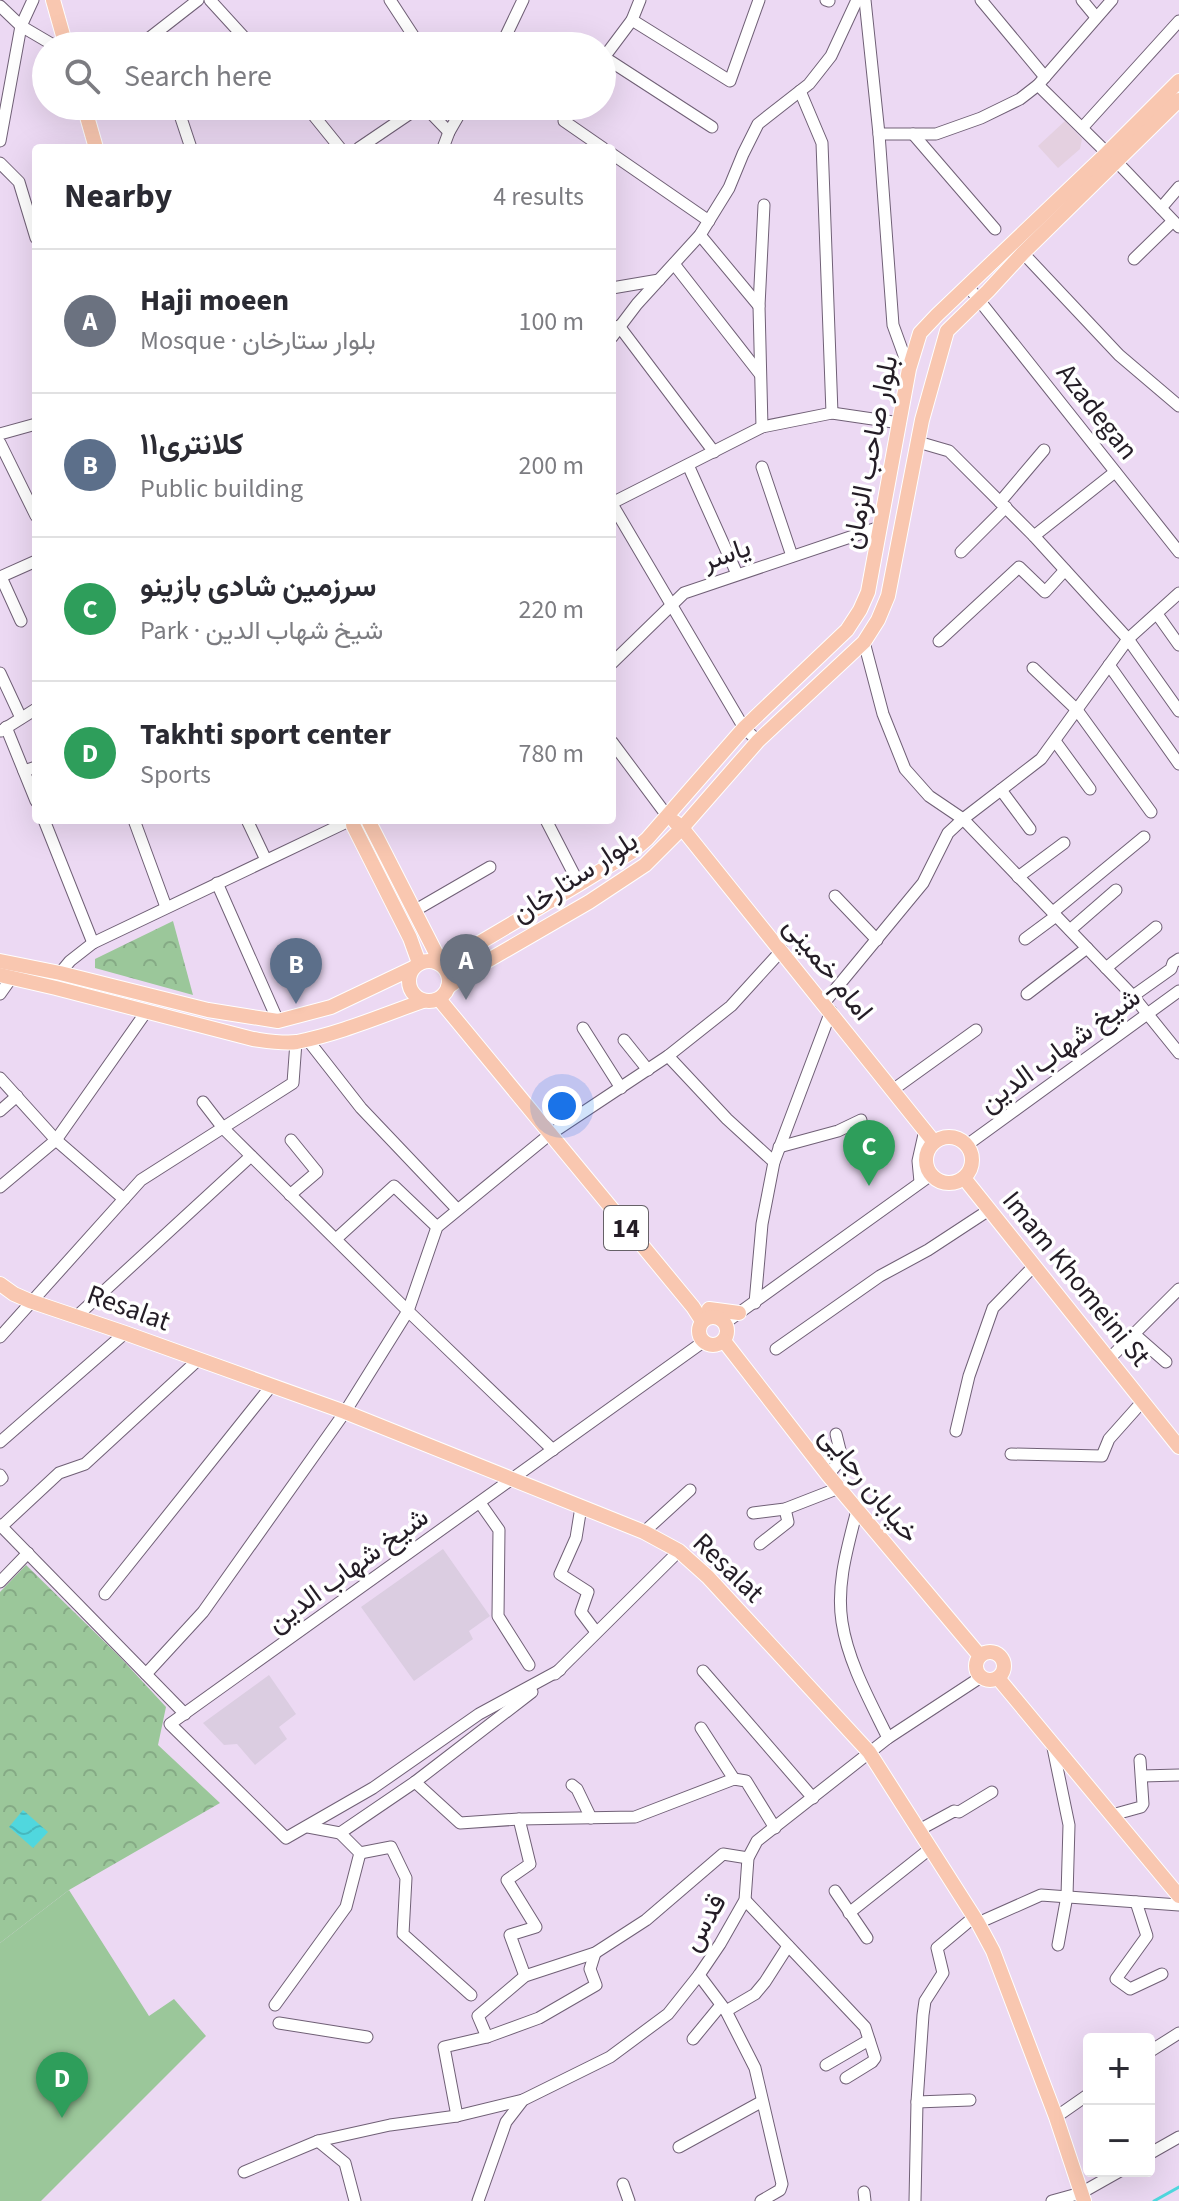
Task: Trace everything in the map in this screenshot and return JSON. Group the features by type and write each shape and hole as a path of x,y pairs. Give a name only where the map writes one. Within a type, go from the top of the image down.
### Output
{"main road":[{"path":"53,0 62,32"},
{"name":"بلوار صاحب الزمان","path":"682,828 758,741 864,642 878,620 888,596 918,442 947,331 1023,253 1179,81"},
{"name":"بلوار صاحب الزمان","path":"668,817 744,728 847,630 860,610 868,592 909,369 920,333 967,285 1179,100"},
{"path":"88,120 95,144"},
{"name":"امام خمینی","path":"668,817 682,828 930,1136"},
{"name":"بلوار ستارخان","path":"442,965 633,851 668,817"},
{"path":"351,824 410,938 416,966 409,975 411,991 423,1001"},
{"path":"371,824 447,972 444,993 549,1135"},
{"name":"بلوار ستارخان","path":"444,993 475,968 589,902 645,865 682,828"},
{"path":"0,961 208,1010 278,1021 331,1007 427,961 442,965"},
{"path":"6,976 253,1039 301,1040 343,1031 423,1001 431,1001 444,993"},
{"name":"14","path":"549,1135 702,1321"},
{"path":"930,1136 955,1137 967,1145 972,1166 964,1178 950,1183 926,1178 930,1136"},
{"name":"Imam Khomeini St","path":"964,1178 1179,1447"},
{"name":"Resalat","path":"0,1284 30,1301 345,1412 644,1532 679,1551 708,1577 869,1752 931,1848 993,1951 1083,2197"},
{"path":"693,1307 739,1313"},
{"path":"713,1317 725,1323 728,1331 724,1341 713,1346 703,1342 698,1332 702,1321 713,1317"},
{"name":"خیابان رجایی","path":"724,1341 828,1475 980,1656"},
{"path":"993,1652 1001,1657 1004,1665 998,1678 989,1680 981,1677 976,1669 984,1653 993,1652"},
{"path":"998,1678 1179,1896"}],"street":[{"path":"0,141 21,26 33,0"},
{"path":"164,32 198,0"},
{"path":"210,0 239,32"},
{"path":"390,0 411,32"},
{"path":"508,32 523,0"},
{"path":"616,42 632,20 640,0"},
{"path":"632,20 730,81 759,0"},
{"path":"616,331 700,235 729,188 758,124 809,84 831,56 857,0"},
{"path":"865,0 879,134 893,325 909,369"},
{"path":"981,0 1041,81 1082,128 1176,224 1134,259"},
{"path":"1082,0 1096,17"},
{"path":"879,134 936,134 981,118 1020,99 1041,81 1112,0"},
{"path":"0,6 32,32"},
{"path":"1082,128 1179,21"},
{"path":"616,67 712,127"},
{"path":"800,91 822,143 832,413"},
{"path":"182,120 190,144"},
{"path":"317,120 337,144"},
{"path":"365,144 402,120"},
{"path":"437,120 449,132"},
{"path":"444,144 454,120"},
{"path":"565,120 597,144"},
{"path":"913,134 995,229"},
{"path":"616,157 709,221"},
{"path":"0,163 19,182 32,225"},
{"path":"1161,208 1179,187"},
{"path":"762,427 759,306 764,205"},
{"path":"700,235 759,306"},
{"path":"1023,253 1119,355 1179,406"},
{"path":"674,264 761,374"},
{"path":"616,287 660,280"},
{"name":"Azadegan","path":"967,285 1179,552"},
{"path":"619,326 714,452"},
{"path":"616,501 762,427 832,413 900,423"},
{"path":"0,434 32,425"},
{"path":"918,442 949,451 1003,504 1128,639 1179,711"},
{"path":"0,443 32,508"},
{"path":"961,552 1044,450"},
{"path":"688,465 737,574"},
{"path":"762,467 792,556"},
{"path":"1034,536 1115,472"},
{"path":"616,510 744,728 758,741"},
{"name":"یاسر","path":"616,659 684,593 880,527"},
{"path":"21,621 0,577 32,563"},
{"path":"939,641 1019,567 1045,592 1065,570"},
{"path":"755,1303 762,1224 774,1162 827,1007 923,883 948,833 1041,759 1128,639 1179,593"},
{"path":"1157,614 1179,645"},
{"path":"864,642 883,714 905,769 929,796 963,819 1133,996 1179,1053"},
{"path":"1109,665 1179,764"},
{"path":"1033,668 1077,710 1151,812"},
{"path":"0,673 21,718"},
{"path":"30,769 3,729 32,711"},
{"path":"1055,741 1090,789"},
{"path":"616,747 668,817"},
{"path":"1001,790 1030,829"},
{"path":"46,824 93,943"},
{"path":"135,824 166,907"},
{"path":"249,824 266,860"},
{"path":"60,973 93,943 346,824"},
{"path":"548,824 579,884"},
{"path":"1025,939 1144,837"},
{"path":"1018,877 1064,843"},
{"path":"414,911 490,867"},
{"path":"217,883 278,1021"},
{"path":"1070,930 1116,890"},
{"path":"835,896 877,940"},
{"path":"1106,968 1156,927"},
{"path":"1027,994 1087,948"},
{"path":"146,1674 203,1612 345,1412 408,1311 437,1227 549,1135 668,1056 731,1006 782,950"},
{"path":"1133,996 1171,969 1179,959"},
{"path":"0,994 6,976"},
{"name":"شیخ شهاب الدین","path":"967,1145 1179,991"},
{"path":"0,1187 56,1140 146,1012"},
{"path":"583,1028 621,1088"},
{"path":"894,1089 976,1030"},
{"path":"301,1040 457,1209"},
{"path":"0,1337 141,1180 293,1083 301,1040"},
{"path":"624,1040 648,1070"},
{"path":"668,1056 727,1119 774,1162"},
{"path":"0,1078 56,1140 124,1199"},
{"path":"0,1111 17,1096"},
{"path":"203,1102 223,1128 290,1195 553,1450"},
{"path":"779,1147 838,1131 861,1120"},
{"path":"290,1195 317,1172 291,1140"},
{"path":"77,1316 251,1156"},
{"path":"725,1323 926,1178"},
{"path":"336,1239 394,1186 437,1227"},
{"path":"776,1349 880,1276 928,1250 989,1210"},
{"path":"956,1431 969,1376 993,1308 1034,1266"},
{"path":"1109,1359 1179,1290"},
{"path":"0,1442 125,1333"},
{"path":"1134,1334 1166,1362"},
{"name":"شیخ شهاب الدین","path":"185,1714 703,1342"},
{"path":"198,1360 85,1464 59,1473 1,1525 185,1714 170,1724 286,1838 373,1788 479,1714 560,1670"},
{"path":"105,1594 272,1385"},
{"path":"1011,1454 1102,1456 1109,1439 1142,1402"},
{"path":"828,1475 842,1458 836,1434"},
{"path":"753,1513 785,1509 839,1488"},
{"path":"644,1532 690,1490"},
{"path":"480,1503 499,1530 498,1616 529,1665"},
{"path":"581,1507 576,1538 560,1574 588,1592 581,1612 596,1632"},
{"path":"760,1544 788,1522 785,1509"},
{"path":"857,1510 844,1562 841,1621 853,1662 888,1738"},
{"path":"340,1833 415,1782 560,1670 679,1551"},
{"path":"0,1582 28,1553"},
{"path":"703,1671 813,1798"},
{"path":"487,2037 478,2016 525,1976 595,1953 646,1920 723,1854 748,1858 757,1841 869,1752 981,1677"},
{"path":"701,1728 734,1779"},
{"path":"1052,1742 1069,1825 1067,1896 1058,1945"},
{"path":"1112,1815 1143,1804 1140,1760"},
{"path":"1142,1776 1179,1775"},
{"path":"415,1782 460,1823 635,1817 734,1779 746,1781 775,1828"},
{"path":"572,1785 591,1818"},
{"path":"919,1830 954,1811 959,1812 992,1792"},
{"path":"519,1819 530,1864 507,1880 536,1927 510,1935 525,1976"},
{"path":"308,1827 340,1833 360,1853"},
{"path":"360,1853 391,1847 406,1878 403,1934 471,1995"},
{"path":"849,1913 931,1848"},
{"path":"275,2005 346,1907 360,1853"},
{"name":"قدس","path":"244,2172 318,2141 390,2125 457,2116 523,2100 610,2057 668,2014 699,1975 745,1900 748,1858"},
{"path":"835,1891 867,1938"},
{"path":"915,2201 917,2102 925,2001 943,1973 937,1948 976,1920 1041,1895 1179,1905"},
{"path":"745,1900 865,2027 875,2058 846,2078"},
{"path":"1136,1902 1147,1936 1116,1979 1130,1989 1162,1974"},
{"path":"693,2039 723,2008 755,1994 788,1946"},
{"path":"457,2116 444,2047 487,2037 539,2018 596,1985 590,1969 595,1953"},
{"path":"699,1975 723,2008 755,2068 782,2184 780,2190 761,2201"},
{"path":"279,2023 367,2037"},
{"path":"1155,2048 1179,2033"},
{"path":"826,2065 869,2040"},
{"path":"1056,2117 1083,2098"},
{"path":"478,2201 506,2122 523,2100"},
{"path":"917,2102 970,2100"},
{"path":"679,2147 761,2102"},
{"path":"1155,2151 1179,2137"},
{"path":"318,2141 345,2163 355,2201"},
{"path":"1052,2201 1083,2197 1111,2177"},
{"path":"623,2184 629,2201"}],"shaded area":[{"path":"1065,121 1082,139 1080,149 1058,168 1038,146"},
{"path":"443,1549 490,1616 469,1631 473,1639 414,1681 361,1607"},
{"path":"269,1675 296,1714 279,1727 287,1739 255,1765 237,1744 224,1745 203,1723"}],"green space":[{"path":"173,921 193,995 95,968 95,959"},
{"path":"26,1565 166,1707 158,1745 220,1803 69,1890 0,1943 0,1592"},
{"path":"69,1890 149,2016 174,1999 206,2036 41,2201 0,2201 0,1943"}],"water":[{"path":"23,1810 48,1832 33,1848 9,1827"}],"waterway":[{"path":"1154,2201 1179,2187"}],"place":[{"name":"Haji moeen","path":"466,1000"},
{"name":"کلانتری۱۱","path":"296,1004"},
{"name":"سرزمین شادی بازینو","path":"869,1186"},
{"name":"Takhti sport center","path":"62,2118"}]}
